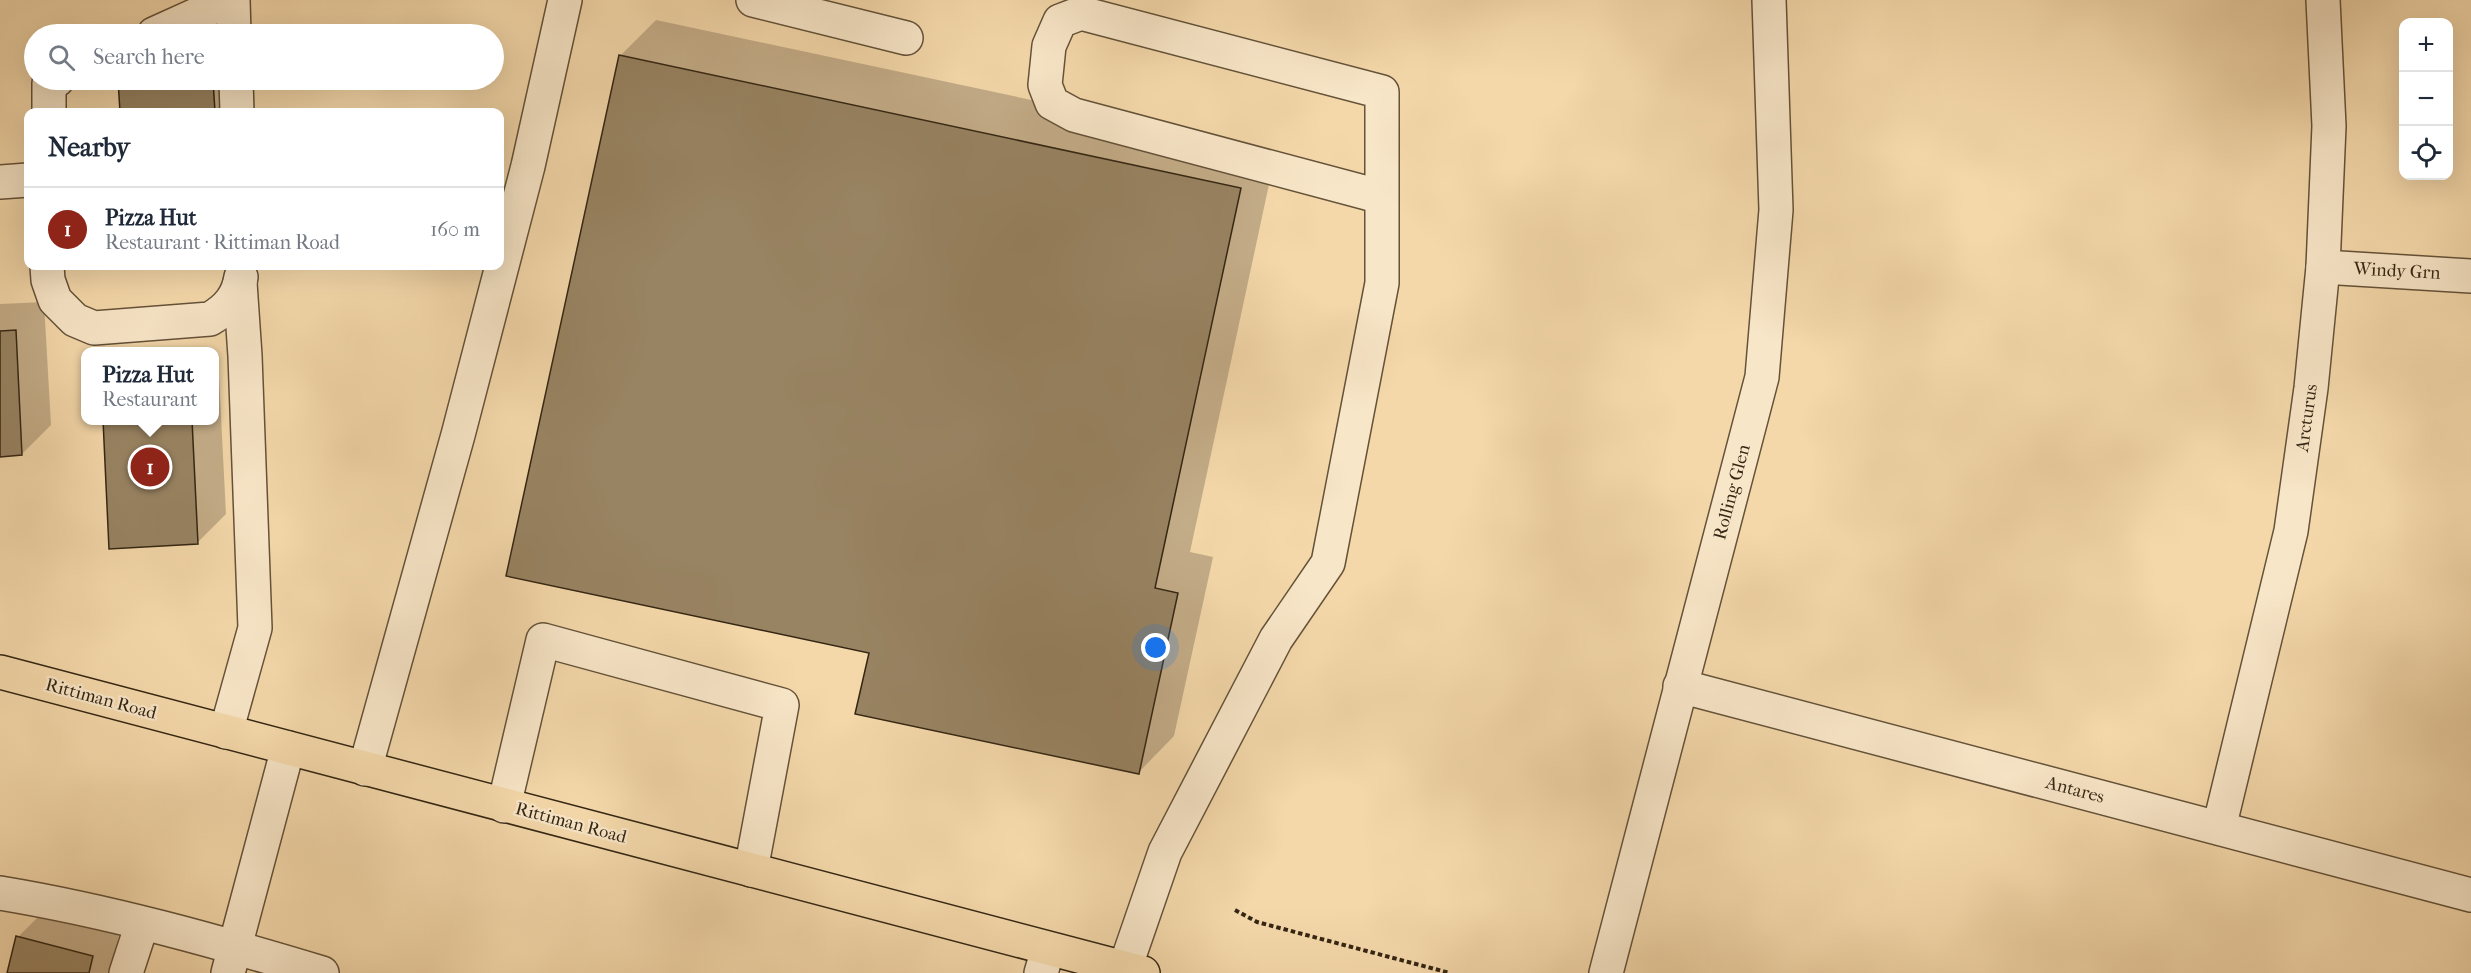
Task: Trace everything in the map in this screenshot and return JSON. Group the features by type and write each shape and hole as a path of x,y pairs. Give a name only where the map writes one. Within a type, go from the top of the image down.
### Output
{"main road":[{"name":"Rittiman Road","path":"0,672 751,870 1044,961 1134,971"}],"street":[{"path":"177,24 231,0 233,24"},
{"path":"504,258 565,0"},
{"path":"753,0 906,38"},
{"name":"Rolling Glen","path":"1606,973 1762,378 1776,210 1768,0"},
{"name":"Arcturus","path":"2219,828 2291,531 2311,388 2323,267 2329,126 2324,0"},
{"path":"1134,971 1165,852 1276,639 1328,563 1382,283 1382,197 1382,92 1081,13 1060,21 1049,46 1045,85 1052,103 1074,114 1382,197"},
{"path":"49,108 50,90"},
{"path":"236,90 237,108"},
{"path":"0,182 24,180"},
{"name":"Windy Grn","path":"2323,267 2471,276"},
{"path":"48,270 48,280 55,300 75,320 94,328 210,320 225,310 235,297 241,274"},
{"path":"365,769 458,435 501,270"},
{"path":"226,732 255,628 241,274"},
{"path":"504,806 543,640 782,705 751,870"},
{"name":"Antares","path":"1680,686 2471,895"},
{"path":"232,960 288,748"},
{"path":"0,893 36,899 142,924 232,960 322,973"},
{"path":"126,973 142,924"}],"path":[{"path":"1235,910 1257,922 1450,973"}],"building":[{"path":"619,55 1241,188 1155,588 1178,593 1139,774 855,714 869,653 506,576"},
{"path":"119,90 214,90 215,108 120,108"},
{"path":"16,330 22,455 0,457 0,331"},
{"path":"103,425 192,425 198,544 109,549"},
{"path":"16,936 93,956 89,973 7,973"}],"place":[{"name":"Pizza Hut","path":"150,467"}]}
